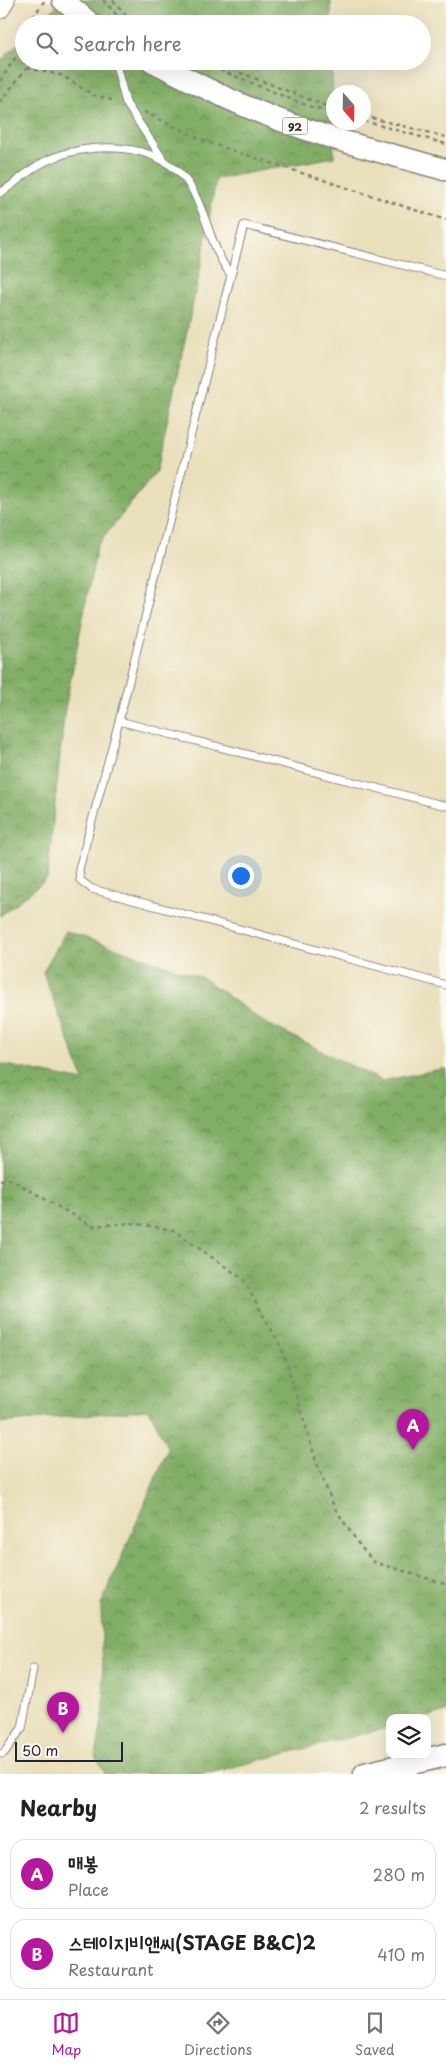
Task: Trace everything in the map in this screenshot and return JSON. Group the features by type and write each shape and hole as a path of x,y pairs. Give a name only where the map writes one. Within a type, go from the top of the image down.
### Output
{"highway":[{"path":"365,1774 446,1755"}],"main road":[{"path":"0,9 5,0"},
{"path":"63,0 80,15"},
{"name":"92","path":"170,70 216,93 275,118 345,142 446,170"}],"lane":[{"path":"117,70 126,103 164,161 189,184 201,207 213,245 221,262 231,276"},
{"path":"0,193 43,163 66,153 96,148 129,150 150,155 164,161"},
{"path":"446,276 244,224 119,721 79,869 80,880 92,889 446,984"},
{"path":"119,721 446,806"},
{"path":"0,1754 4,1753 22,1728 33,1669"}],"path":[{"path":"34,15 45,0"},
{"path":"102,0 116,15"},
{"path":"113,0 126,15"},
{"path":"0,81 15,57"},
{"path":"0,102 25,70"},
{"path":"37,70 61,75 93,95 126,103 207,142 446,220"},
{"path":"220,70 308,106 326,111"},
{"path":"233,70 326,106"},
{"path":"371,118 446,137"},
{"path":"371,124 446,144"},
{"path":"0,1180 10,1179 92,1226 132,1222 172,1230 243,1279 283,1351 316,1461 331,1498 360,1546 374,1562 446,1584"}],"green space":[{"path":"63,0 331,0 331,15 47,15"},
{"path":"15,46 15,70 332,70 332,85 326,85 326,130 333,130 334,157 216,179 200,271 156,472 97,546 65,708 47,879 0,916 0,62"},
{"path":"66,931 203,978 262,1021 382,1081 446,1068 446,1712 431,1716 431,1714 386,1714 386,1728 205,1774 105,1774 96,1756 104,1709 101,1605 168,1449 149,1409 0,1423 0,1064 84,1081 43,972"}],"place":[{"name":"매봉","path":"413,1450"},
{"name":"스테이지비앤씨(STAGE B&C)2","path":"63,1733"}]}
